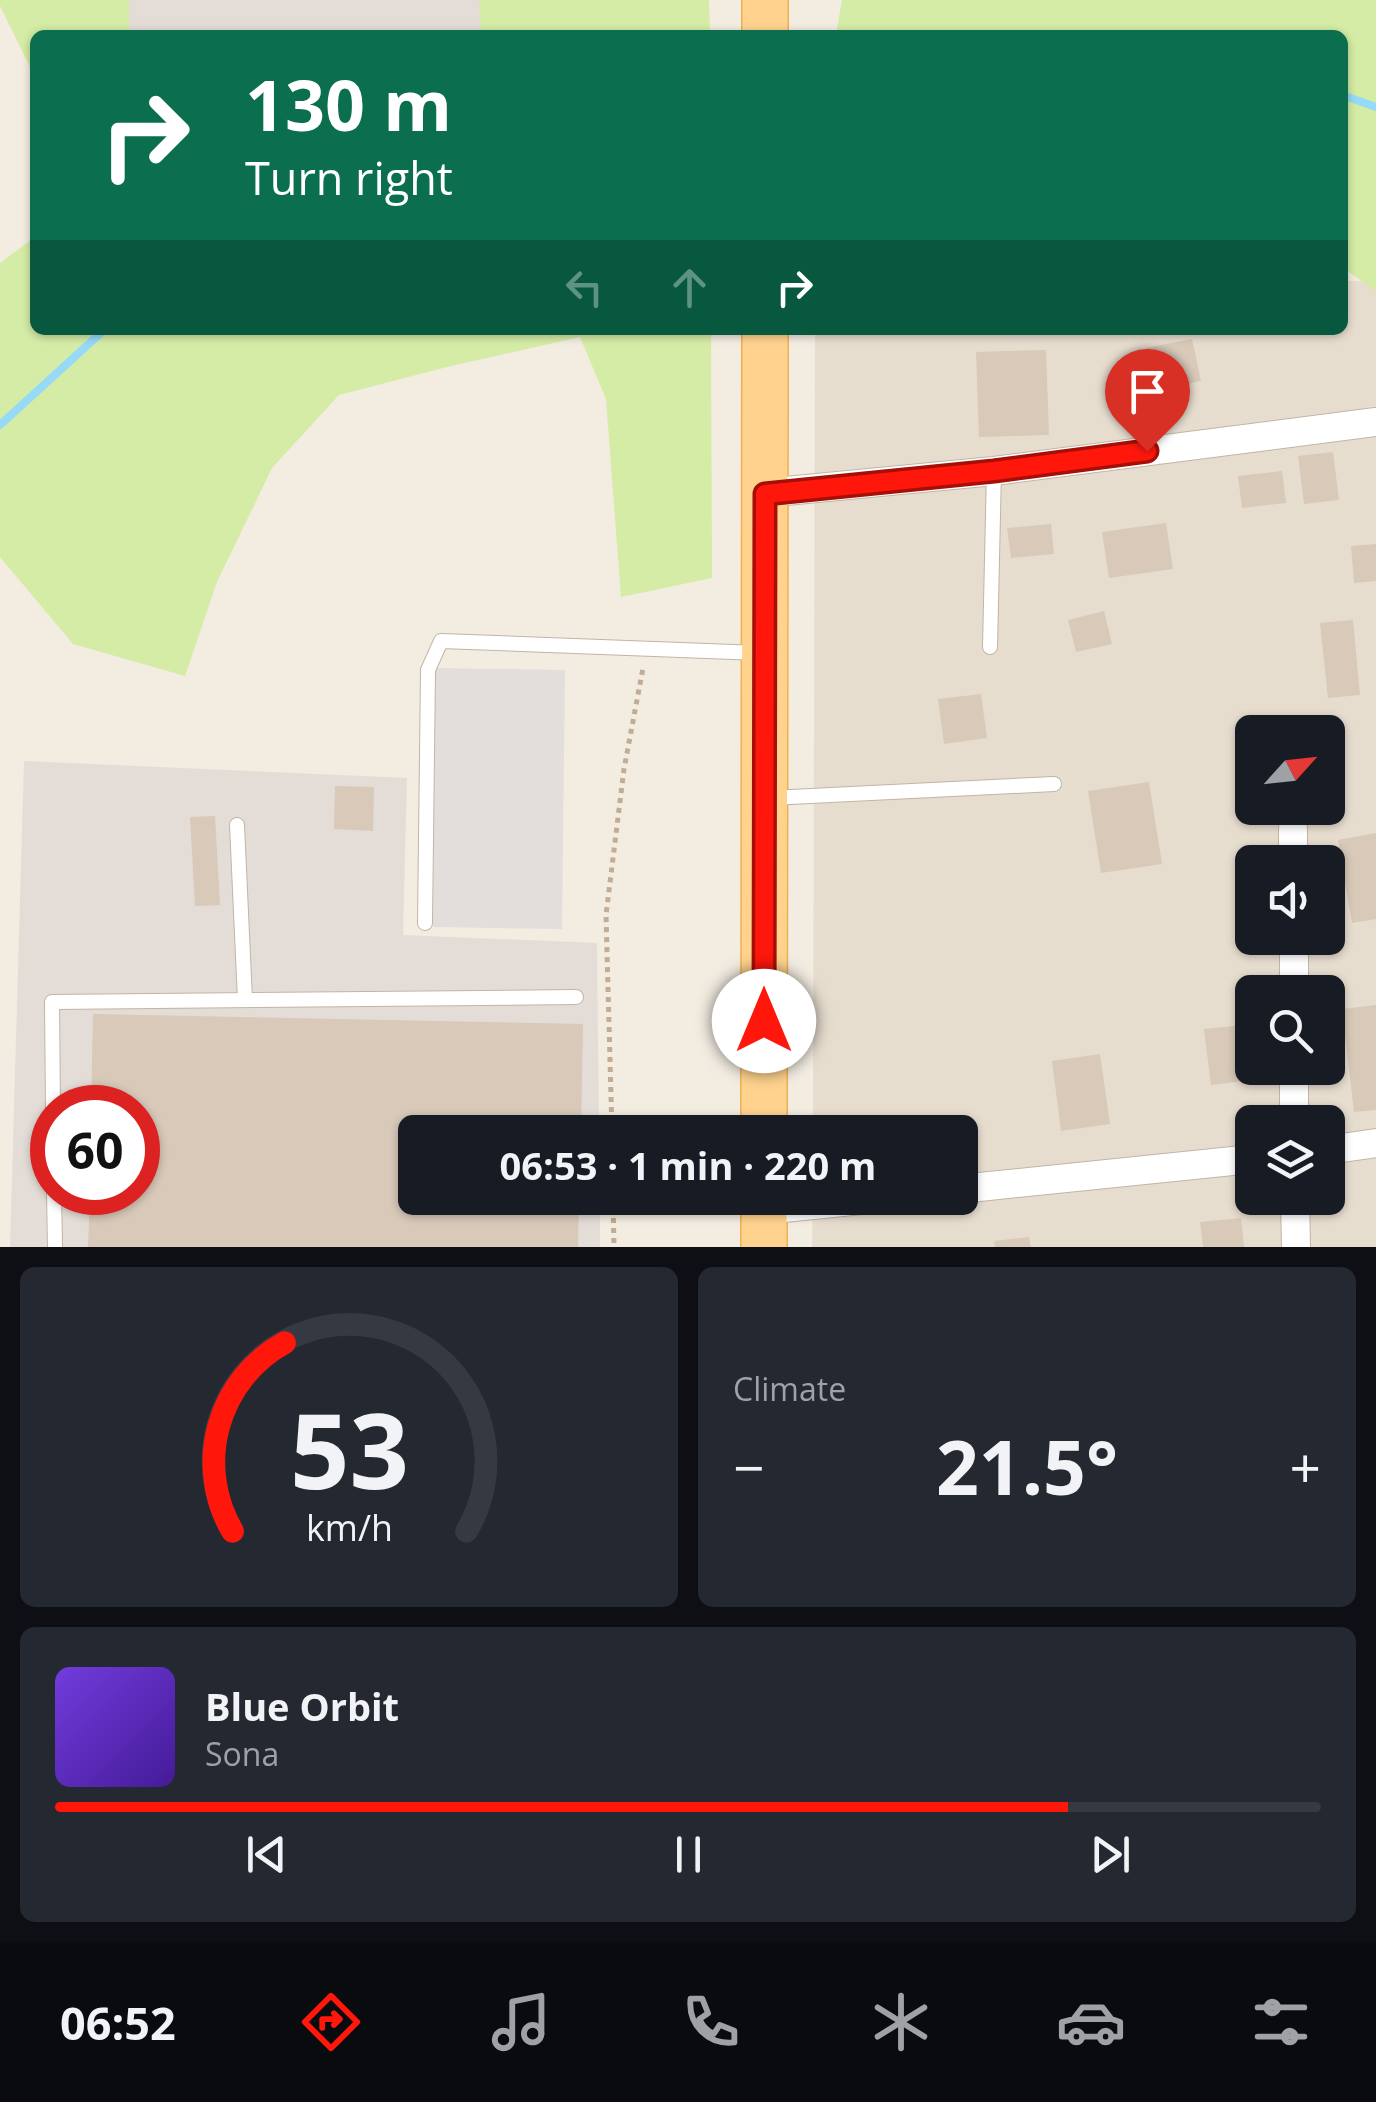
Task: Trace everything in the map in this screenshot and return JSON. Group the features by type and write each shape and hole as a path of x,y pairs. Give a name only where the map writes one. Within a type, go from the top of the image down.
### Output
{"main road":[{"path":"765,0 765,30"},
{"path":"764,1115 765,335"}],"street":[{"path":"765,494 994,471 1376,422"},
{"path":"1293,829 1293,845"},
{"path":"1345,1148 1376,1143"},
{"path":"978,1187 1235,1161"},
{"path":"1295,1215 1296,1247"}],"lane":[{"path":"990,647 994,471"},
{"path":"424,923 428,670 441,642 764,653"},
{"path":"764,798 1054,784"},
{"path":"237,825 245,1000"},
{"path":"54,1085 52,1002 576,996"},
{"path":"54,1215 55,1247"}],"path":[{"path":"612,1115 606,915 624,769 648,649"},
{"path":"613,1215 614,1247"}],"shaded area":[{"path":"105,0 524,0 524,30 105,30"},
{"path":"1348,281 1376,281 1376,1247 812,1247 813,1215 978,1215 978,1115 813,1115 815,335 1348,335"},
{"path":"435,668 565,670 562,929 433,927"},
{"path":"24,761 407,778 403,935 597,943 599,1115 398,1115 398,1215 600,1215 600,1247 10,1247"}],"green space":[{"path":"0,0 129,0 129,30 30,30 30,67"},
{"path":"479,0 709,0 710,30 481,30"},
{"path":"842,0 1376,0 1376,291 1348,271 1348,30 837,30"},
{"path":"30,241 30,335 711,335 712,578 621,597 606,399 580,337 339,395 272,468 217,582 185,676 73,644 0,557 0,263"}],"building":[{"path":"1192,339 1201,381 1155,391 1146,348"},
{"path":"1046,350 1049,435 979,437 976,352"},
{"path":"1333,452 1339,500 1304,504 1298,456"},
{"path":"1282,471 1286,503 1242,508 1238,476"},
{"path":"1166,523 1173,569 1109,578 1102,532"},
{"path":"1051,524 1054,554 1011,558 1007,528"},
{"path":"1376,544 1376,581 1354,583 1351,546"},
{"path":"1104,611 1112,644 1076,652 1068,620"},
{"path":"1353,620 1360,695 1328,698 1320,623"},
{"path":"981,694 987,738 944,744 938,699"},
{"path":"1149,782 1162,864 1101,873 1088,791"},
{"path":"335,786 374,787 373,831 334,829"},
{"path":"215,816 220,905 195,906 190,817"},
{"path":"1376,833 1376,919 1352,923 1345,882 1345,845 1339,845 1338,840"},
{"path":"1376,1005 1376,1110 1354,1112 1345,1009"},
{"path":"93,1014 583,1024 581,1115 398,1115 398,1215 579,1215 578,1247 88,1247 89,1215 160,1215 160,1085 91,1085"},
{"path":"1235,1026 1235,1082 1211,1085 1204,1029"},
{"path":"1100,1054 1110,1124 1061,1131 1052,1061"},
{"path":"1241,1218 1244,1247 1203,1247 1200,1222"},
{"path":"1029,1237 1031,1247 995,1247 994,1241"}],"waterway":[{"path":"1348,97 1376,107"},
{"path":"0,425 99,335"}],"route":[{"path":"764,1021 765,494 1147,451"}]}
